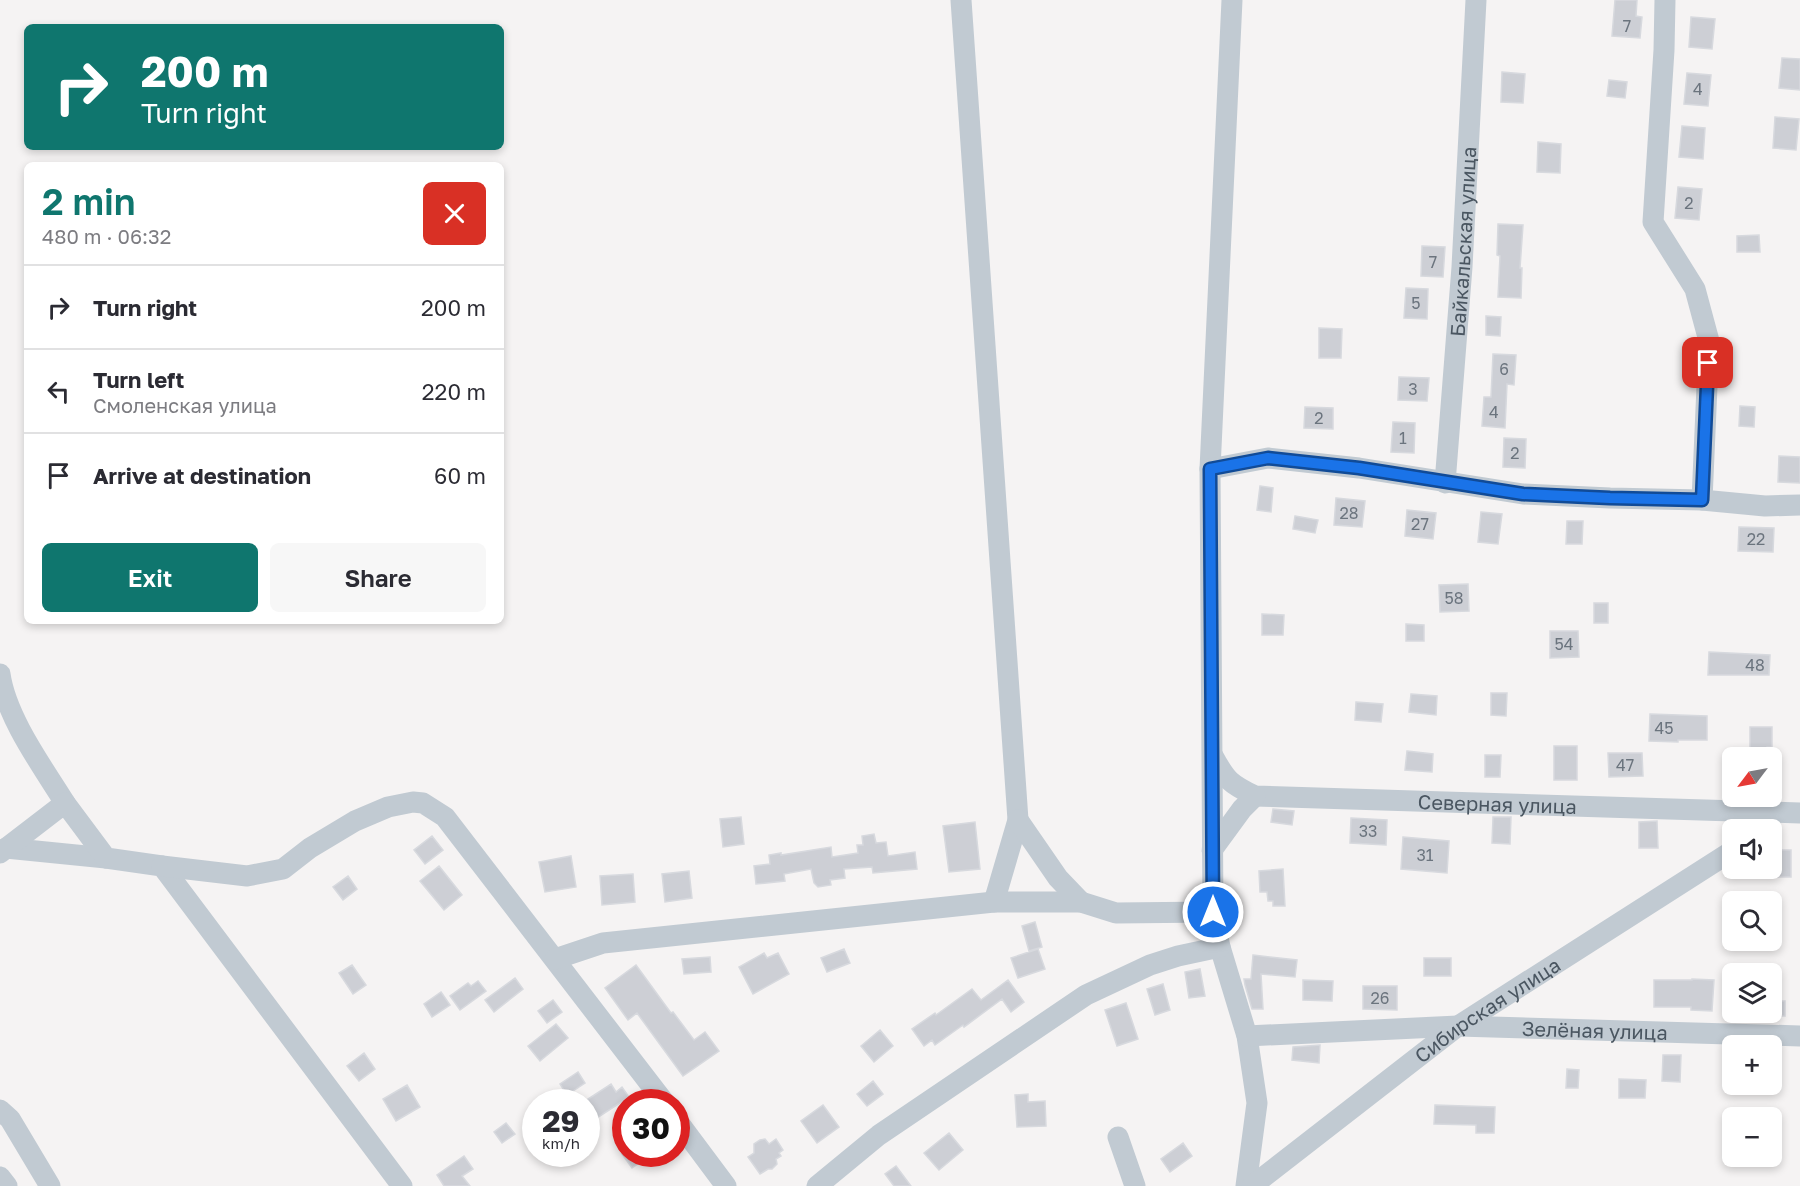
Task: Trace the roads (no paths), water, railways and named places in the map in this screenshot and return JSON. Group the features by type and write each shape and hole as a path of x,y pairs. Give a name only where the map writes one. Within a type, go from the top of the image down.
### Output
{"street":[{"path":"961,0 1018,819 994,902"},
{"path":"1232,0 1210,469 1212,850 1213,912 1220,947 1247,1036 1257,1103 1246,1186"},
{"name":"Байкальская улица","path":"1445,483 1462,267 1476,0"},
{"path":"1665,0 1653,222 1695,289 1709,340 1702,500"},
{"path":"1210,469 1268,458 1359,468 1523,494 1702,500 1765,506 1800,505"},
{"path":"0,674 2,690 25,738 65,803 106,858"},
{"name":"Северная улица","path":"1212,754 1225,777 1239,789 1255,796 1797,809"},
{"path":"1212,850 1242,809 1255,796"},
{"path":"3,850 106,858 247,876 283,869 309,848 355,821 388,807 413,802 423,803 445,817 654,1089"},
{"path":"3,850 65,803"},
{"path":"1782,819 1797,809"},
{"path":"1018,819 1058,878 1081,902"},
{"name":"Сибирская улица","path":"1252,1186 1458,1026 1722,857"},
{"path":"162,866 402,1186"},
{"path":"555,959 603,943 994,902 1081,902 1116,913 1213,912"},
{"path":"817,1186 879,1135 1086,995 1150,965 1220,947"},
{"name":"Зелёная улица","path":"1247,1036 1458,1026 1800,1036"},
{"path":"0,1110 10,1119 50,1186"},
{"path":"1118,1137 1135,1186"},
{"path":"690,1138 726,1186"},
{"path":"0,1177 7,1186"}]}
